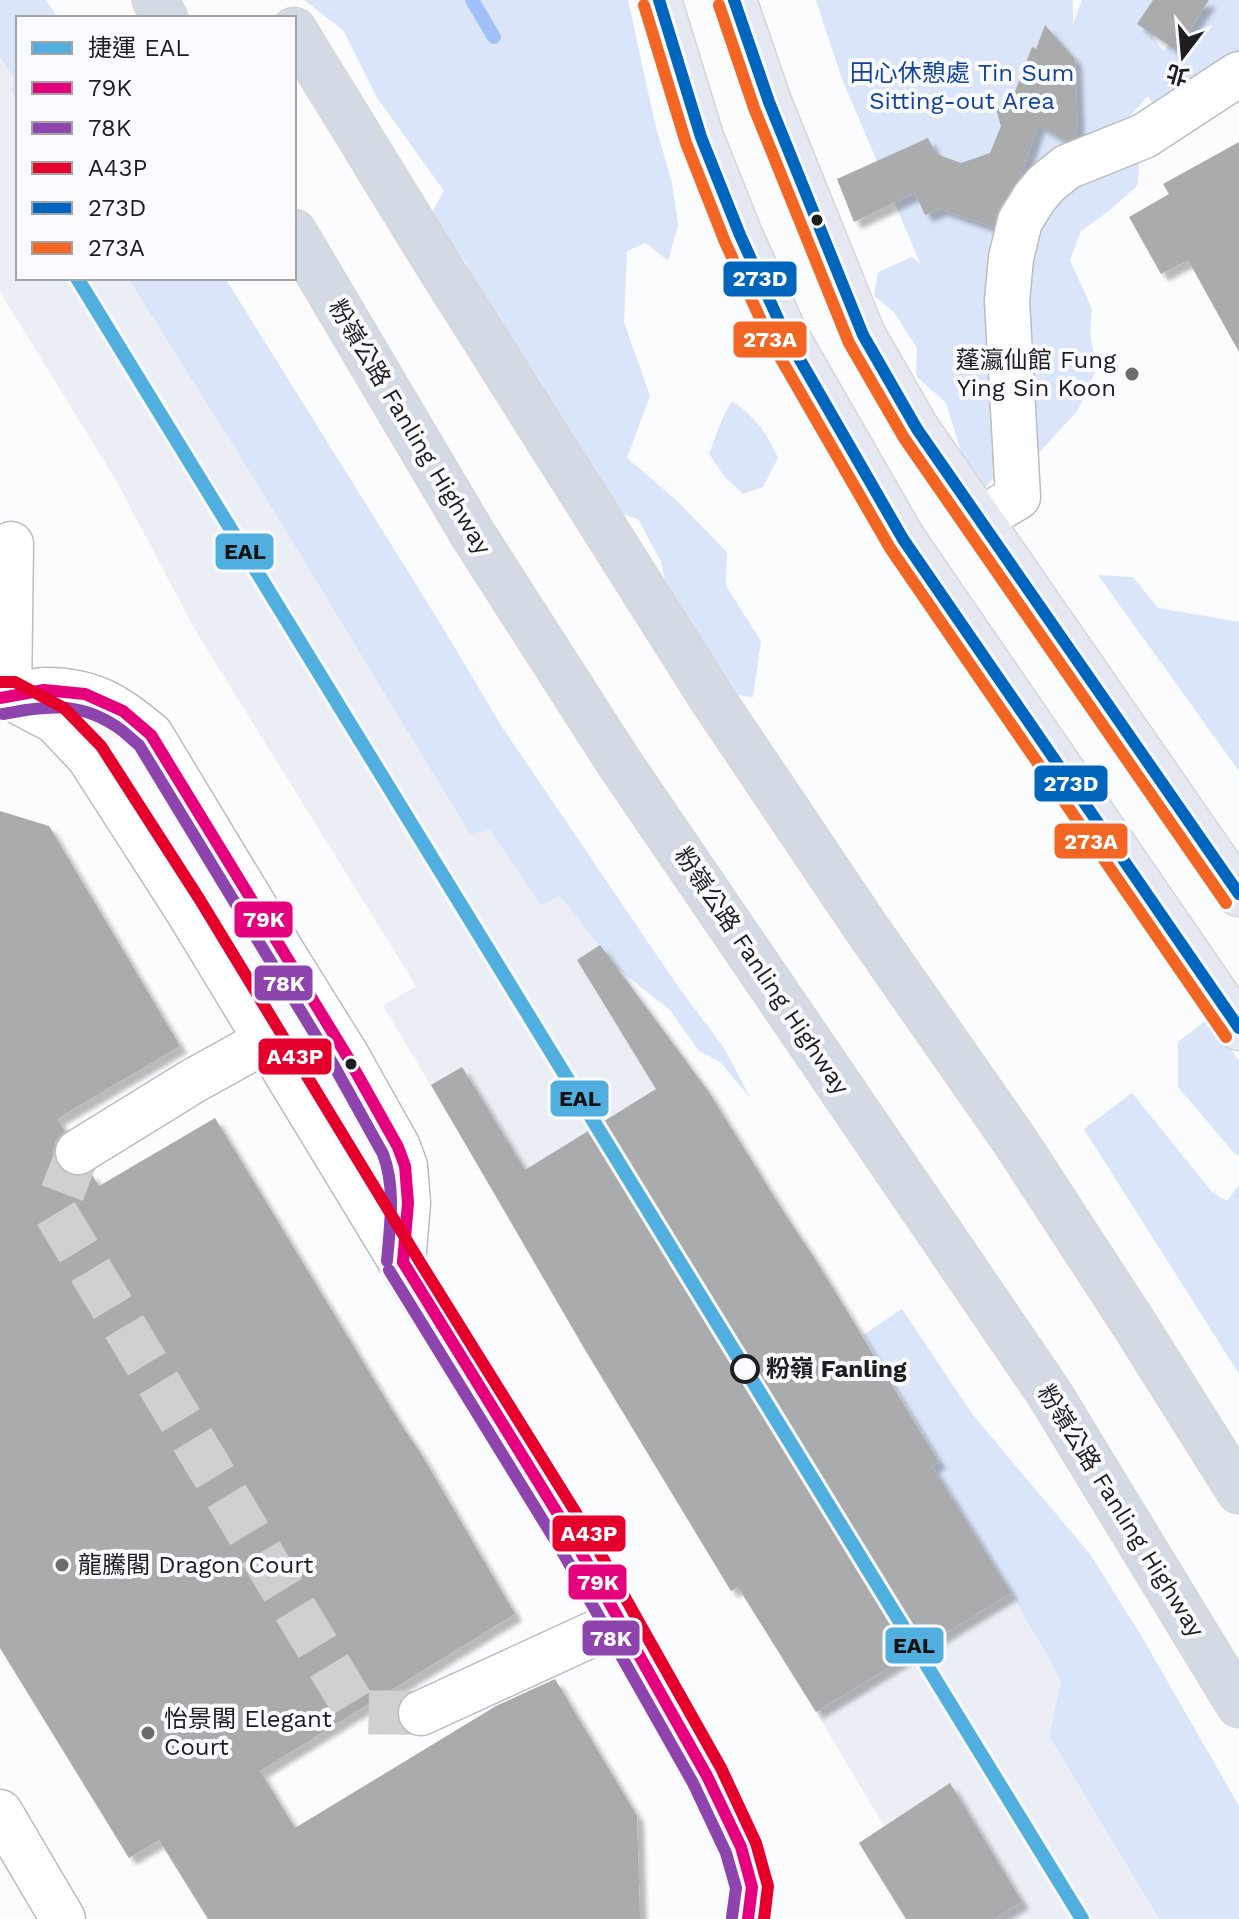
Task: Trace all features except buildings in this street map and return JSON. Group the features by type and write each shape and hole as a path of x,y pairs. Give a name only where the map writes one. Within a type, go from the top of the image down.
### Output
{"highway":[{"path":"296,33 711,697 1015,1141 1239,1491"},
{"name":"粉嶺公路 Fanling Highway","path":"296,235 472,533 618,761 1049,1393 1239,1705"}],"main road":[{"path":"659,0 701,137 740,235 784,332 903,539 1239,1028"},
{"path":"734,0 769,102 863,335 917,429 1239,894"}],"street":[{"path":"979,520 1018,497 1007,301 1011,258 1020,221 1046,184 1067,167 1144,136 1239,74"},
{"path":"4,698 11,544"},
{"path":"4,698 44,690 85,694 123,711 151,735 347,1056 398,1147 405,1166 408,1203 403,1262"},
{"path":"4,698 55,721 89,757 179,897 577,1545 707,1776 741,1847 752,1887 748,1919"},
{"path":"78,1152 193,1081 267,1040"},
{"path":"421,1713 619,1622"},
{"path":"0,1812 63,1919"}],"shaded area":[{"path":"0,57 14,78 11,91 16,99 16,280 129,280 255,479 541,906 559,895 708,1091 939,1462 932,1467 1061,1680 1049,1736 1159,1919 906,1919 859,1843 884,1826 738,1587 731,1591 383,1006 416,986 195,630 117,482 0,292"}],"green space":[{"path":"0,0 46,0 57,16 16,16 16,99 11,91 14,78 0,57"},
{"path":"304,0 628,0 655,124 672,183 678,225 668,261 646,243 627,251 624,322 650,396 627,458 675,499 727,552 726,586 761,641 753,697 721,693 669,601 661,562 638,519 612,510 467,305 467,264 429,217 444,191 376,96 343,30"},
{"name":"田心休憩處 Tin Sum Sitting-out Area","path":"816,0 1073,0 1073,24 1082,0 1159,0 1154,34 1164,51 1188,17 1188,0 1239,0 1239,58 1158,113 1148,96 1095,155 1139,161 1138,185 1081,231 1070,260 1092,309 1090,331 1096,370 1078,410 1037,455 998,472 981,493 968,474 946,403 916,376 917,348 894,312 874,296 878,272 912,257 921,265 842,79"},
{"path":"129,280 226,280 502,727 679,988 724,1048 751,1099 720,1062 699,1051 670,1010 617,968 559,895 541,906 490,830 470,834"},
{"path":"732,401 760,426 778,458 763,487 743,494 725,477 709,454"},
{"path":"1098,575 1133,577 1158,608 1239,622 1239,771"},
{"path":"1209,1018 1239,1061 1239,1154 1236,1155 1178,1087 1178,1042"},
{"path":"1132,1093 1212,1192 1227,1201 1239,1185 1239,1374 1084,1129"},
{"path":"902,1309 972,1414 1090,1554 1142,1637 1239,1806 1239,1919 1159,1919 1049,1736 1061,1680 932,1466 939,1461 863,1335"}],"waterway":[{"path":"472,0 494,37"}],"tunnel":[{"path":"78,1152 55,1212 357,1712 421,1713"}],"metro line":[{"name":"EAL","path":"78,280 1082,1919"}],"transit line":[{"name":"273D","path":"659,0 701,137 740,235 784,332 903,539 1239,1028"},
{"name":"273D","path":"734,0 769,102 863,335 917,429 1239,894"},
{"name":"273A","path":"644,5 686,143 725,242 770,340 890,548 1226,1037"},
{"name":"273A","path":"719,5 754,108 849,343 904,438 1226,903"},
{"name":"A43P","path":"0,682 15,682 64,708 101,746 200,900 591,1537 721,1768 756,1843 768,1886 764,1919"},
{"name":"79K","path":"0,698 44,690 85,694 123,711 151,735 347,1056 398,1147 405,1166 408,1203 403,1262"},
{"name":"78K","path":"3,714 46,708 87,712 117,727 139,745 333,1064 383,1154 391,1193 387,1261"},
{"name":"79K","path":"403,1262 577,1545 707,1776 741,1847 752,1887 748,1919"},
{"name":"78K","path":"389,1270 563,1553 693,1783 726,1853 736,1888 732,1917"}],"place":[{"name":"蓬瀛仙館 Fung Ying Sin Koon","path":"1132,374"},
{"name":"粉嶺 Fanling","path":"745,1369"},
{"name":"龍騰閣 Dragon Court","path":"62,1565"},
{"name":"怡景閣 Elegant Court","path":"148,1733"}]}
